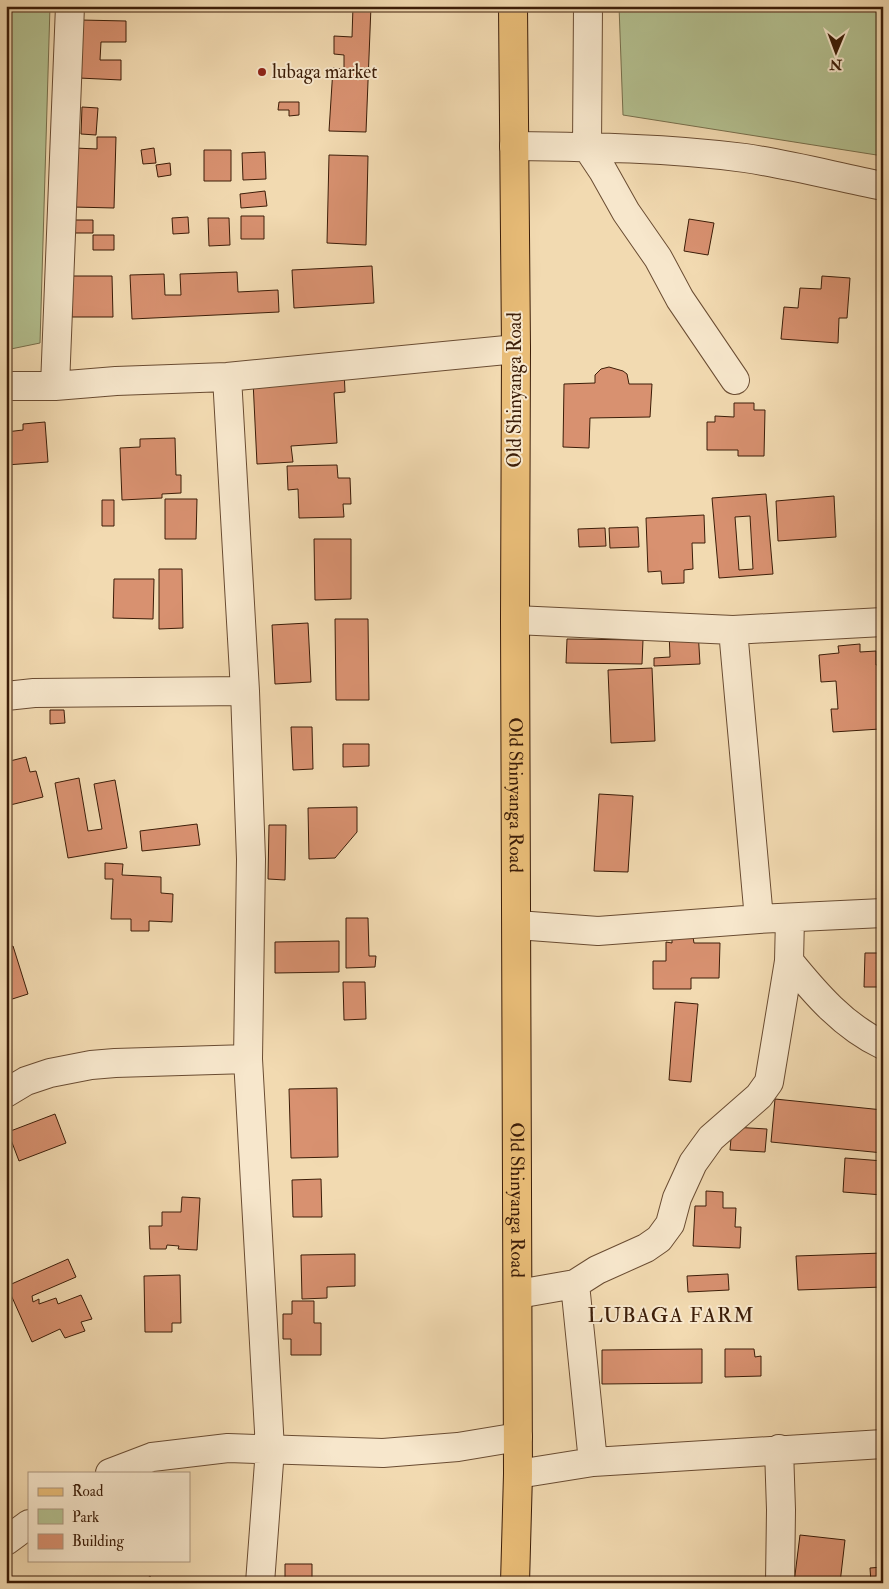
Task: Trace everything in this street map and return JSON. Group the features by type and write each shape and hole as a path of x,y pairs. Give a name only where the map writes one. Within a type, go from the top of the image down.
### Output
{"main road":[{"name":"Old Shinyanga Road","path":"512,6 516,349 515,620 518,1294 516,1583"}],"street":[{"path":"55,386 70,6"},
{"path":"588,6 587,147 626,212 658,258 680,299 735,380"},
{"path":"514,146 661,150 745,158 796,166 883,186"},
{"path":"6,386 55,386 116,381 227,378 516,349"},
{"path":"227,378 245,691 251,858 248,1059 270,1449 260,1583"},
{"path":"515,620 733,630 883,622"},
{"path":"733,630 759,919"},
{"path":"6,696 34,693 245,691"},
{"path":"517,925 598,931 759,919 883,913"},
{"path":"518,1294 575,1284 597,1270 646,1248 658,1239 670,1224 677,1198 693,1163 711,1138 746,1109 765,1090 772,1072 789,961 790,918"},
{"path":"789,961 814,992 866,1037 883,1045"},
{"path":"6,1093 26,1081 66,1069 91,1065 248,1059"},
{"path":"575,1284 593,1462"},
{"path":"113,1472 152,1457 228,1448 383,1453 458,1447 518,1437"},
{"path":"518,1474 593,1462 883,1444"},
{"path":"779,1450 781,1510 780,1583"},
{"path":"6,1541 28,1525"}],"green space":[{"path":"6,6 50,6 40,343 6,350"},
{"path":"619,6 883,6 883,156 623,115"}],"building":[{"path":"353,6 371,6 366,132 329,131 333,68 344,69 344,55 334,54 334,36 352,37"},
{"path":"81,20 126,21 126,42 101,42 100,60 121,60 121,80 79,78"},
{"path":"279,102 299,102 299,115 289,116 289,110 278,110"},
{"path":"82,107 98,108 96,135 81,134"},
{"path":"97,137 116,137 114,208 73,207 75,148 97,149"},
{"path":"154,148 156,163 143,164 141,150"},
{"path":"204,150 231,150 231,181 204,181"},
{"path":"265,152 266,179 243,180 242,153"},
{"path":"329,155 368,156 366,245 327,243"},
{"path":"170,163 171,175 158,177 156,165"},
{"path":"265,191 267,206 241,208 240,194"},
{"path":"241,216 264,216 264,239 241,239"},
{"path":"188,217 189,233 173,234 172,218"},
{"path":"208,218 229,218 230,245 209,246"},
{"path":"689,219 714,223 708,255 684,251"},
{"path":"73,220 93,220 93,233 73,233"},
{"path":"93,235 114,235 114,250 93,250"},
{"path":"372,266 374,303 294,308 292,270"},
{"path":"237,272 238,292 278,290 279,312 132,319 130,275 164,274 165,295 181,295 180,274"},
{"path":"72,276 112,276 113,317 72,317"},
{"path":"822,276 850,278 847,318 839,318 838,343 781,339 784,307 798,308 800,288 821,289"},
{"path":"609,367 627,374 629,384 652,384 650,417 590,418 589,448 563,447 564,384 595,383 595,375 601,369"},
{"path":"344,370 345,392 334,393 337,443 291,446 293,462 257,464 253,381"},
{"path":"734,403 754,403 754,410 765,410 764,456 738,456 738,450 707,450 707,422 715,422 715,416 734,417"},
{"path":"45,422 48,462 6,465 6,432 23,430 23,424"},
{"path":"175,438 176,475 181,475 181,493 162,494 162,498 122,500 120,448 140,447 140,439"},
{"path":"337,465 338,478 350,478 351,504 343,504 344,517 299,518 298,489 288,490 287,466"},
{"path":"766,494 773,574 719,578 712,498","holes":["750,516 753,569 739,570 735,517"]},
{"path":"834,496 836,537 778,541 776,501"},
{"path":"165,499 197,499 196,539 165,539"},
{"path":"102,500 114,500 114,526 102,526"},
{"path":"704,515 705,543 692,543 693,569 684,570 684,583 662,584 661,571 648,572 646,518"},
{"path":"638,527 639,547 610,548 609,528"},
{"path":"605,528 606,546 579,547 578,529"},
{"path":"314,539 351,539 351,599 315,600"},
{"path":"159,569 182,569 183,628 159,629"},
{"path":"114,579 154,579 153,619 113,618"},
{"path":"335,619 368,619 369,700 336,700"},
{"path":"308,623 311,682 275,684 272,625"},
{"path":"698,630 700,664 654,666 654,658 670,657 669,631"},
{"path":"567,639 643,640 642,664 566,663"},
{"path":"860,644 860,652 876,651 876,665 883,664 883,705 879,705 880,729 833,732 831,709 838,709 836,681 821,682 819,655 839,653 838,646"},
{"path":"652,668 655,741 611,743 608,670"},
{"path":"50,710 64,710 65,723 50,724"},
{"path":"291,727 312,727 313,769 293,770"},
{"path":"343,744 369,744 369,766 343,767"},
{"path":"26,757 30,772 36,771 43,797 6,806 6,762"},
{"path":"79,778 88,831 102,829 94,784 115,780 127,848 68,858 55,783"},
{"path":"599,794 633,796 628,872 594,871"},
{"path":"357,807 357,832 335,858 309,859 308,808"},
{"path":"197,824 200,845 142,851 140,831"},
{"path":"269,825 286,825 285,880 268,879"},
{"path":"105,863 123,864 122,875 161,877 161,893 173,894 172,922 149,921 149,931 131,931 131,919 111,919 113,879 105,879"},
{"path":"346,918 368,918 369,956 376,956 375,967 346,968"},
{"path":"672,937 693,937 694,943 720,943 719,978 691,978 691,989 653,989 653,961 666,961 666,942 672,943"},
{"path":"339,941 339,972 275,973 275,942"},
{"path":"13,946 28,994 6,1001 6,948"},
{"path":"865,953 883,953 883,987 864,987"},
{"path":"343,982 365,982 366,1019 344,1020"},
{"path":"675,1002 698,1004 691,1082 669,1080"},
{"path":"337,1088 338,1157 291,1158 289,1089"},
{"path":"775,1099 883,1110 883,1153 771,1142"},
{"path":"55,1114 66,1143 19,1161 8,1132"},
{"path":"732,1127 767,1129 765,1152 730,1150"},
{"path":"845,1158 883,1161 883,1195 843,1192"},
{"path":"321,1179 322,1217 293,1217 292,1180"},
{"path":"706,1191 723,1192 723,1208 736,1208 735,1227 741,1227 740,1248 693,1246 695,1206 706,1206"},
{"path":"182,1197 200,1198 197,1250 178,1249 179,1246 167,1245 166,1249 150,1249 149,1226 162,1226 162,1212 181,1212"},
{"path":"883,1253 883,1287 798,1290 796,1256"},
{"path":"355,1254 355,1286 327,1287 327,1298 302,1299 301,1255"},
{"path":"68,1259 76,1277 32,1296 33,1302 39,1299 39,1304 56,1298 58,1304 81,1295 92,1319 81,1322 85,1331 65,1338 60,1329 32,1342 7,1286"},
{"path":"728,1274 729,1290 688,1292 687,1276"},
{"path":"180,1275 181,1323 172,1323 172,1332 145,1332 144,1276"},
{"path":"292,1301 314,1301 314,1323 321,1323 321,1355 291,1355 291,1339 283,1339 283,1314 292,1314"},
{"path":"702,1349 702,1383 602,1384 602,1350"},
{"path":"725,1349 754,1349 755,1357 761,1356 761,1376 725,1377"},
{"path":"800,1535 845,1540 840,1583 794,1583"},
{"path":"285,1564 312,1564 312,1579 353,1579 353,1583 285,1583"},
{"path":"883,1567 883,1583 871,1583 870,1568"},
{"path":"150,1576 155,1583 142,1583"}],"place":[{"name":"lubaga market","path":"262,72"}],"district":[{"name":"LUBAGA FARM","path":"671,1315"}]}
